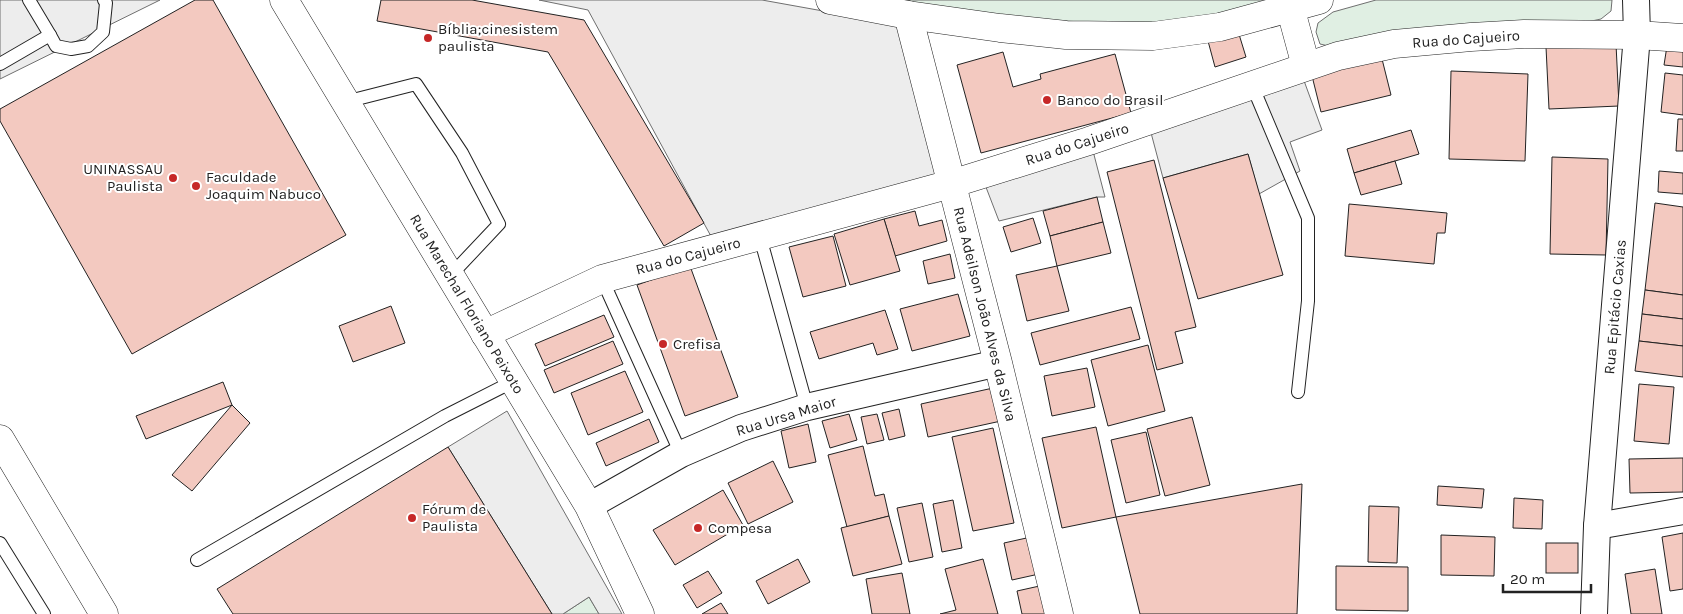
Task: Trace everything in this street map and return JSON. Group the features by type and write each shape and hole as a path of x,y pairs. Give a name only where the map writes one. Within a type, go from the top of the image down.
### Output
{"main road":[{"name":"Rua Marechal Floriano Peixoto","path":"284,0 589,506 640,614"},
{"path":"830,0 908,16 949,22 1066,35 1153,36 1220,27 1319,0"},
{"path":"1290,7 1306,66"},
{"name":"Rua Adeilson João Alves da Silva","path":"908,16 998,363 1059,614"},
{"name":"Rua do Cajueiro","path":"485,334 602,279 951,184 1089,142 1338,56 1394,44 1524,34 1637,35 1683,38"},
{"path":"0,439 104,614"}],"street":[{"name":"Rua Epitácio Caxias","path":"1594,614 1598,526 1637,35 1636,0"},
{"name":"Rua Ursa Maior","path":"589,506 681,454 741,428 807,407 998,363"},
{"path":"1598,526 1683,511"}],"lane":[{"path":"30,0 56,46 71,49 88,46 103,32 106,3 104,0"},
{"path":"0,64 50,34"},
{"path":"345,102 416,84 462,153 499,224 450,276"},
{"path":"1252,85 1308,218 1308,302 1298,392"},
{"path":"760,237 807,407"},
{"path":"602,279 681,454"},
{"path":"197,560 446,416 514,381"},
{"path":"0,543 44,614"}],"green space":[{"path":"896,0 1319,0 1172,25 1031,20"},
{"path":"1376,0 1612,0 1611,11 1601,19 1587,22 1333,47 1320,44 1316,32 1318,23 1333,12"},
{"path":"589,597 599,614 563,614"}],"shaded area":[{"path":"0,0 160,0 0,79"},
{"path":"539,0 762,0 901,25 943,178 713,240 588,10"},
{"path":"1303,78 1322,130 1290,142 1300,171 1259,194 1248,154 1163,178 1150,129"},
{"path":"1093,151 1105,197 1097,197 999,221 984,182"},
{"path":"507,411 622,614 599,614 589,597 563,614 552,614 448,447"}],"building":[{"name":"UNINASSAU Paulista","path":"195,0 213,0 346,235 132,354 0,121 0,109"},
{"path":"381,0 472,0 584,20 704,223 664,246 548,52 377,21"},
{"path":"1238,31 1246,57 1215,67 1208,41"},
{"path":"1616,44 1619,106 1549,109 1546,47"},
{"path":"1667,46 1683,48 1683,67 1664,65"},
{"name":"Banco do Brasil","path":"1003,52 1013,87 1041,79 1040,74 1115,54 1131,113 981,153 957,65"},
{"path":"1382,59 1391,95 1321,112 1312,76"},
{"path":"1451,71 1528,74 1525,161 1449,159"},
{"path":"1665,73 1683,75 1683,115 1661,112"},
{"path":"1678,119 1683,119 1683,151 1676,151"},
{"path":"1411,130 1419,154 1354,173 1347,149"},
{"path":"1248,154 1283,275 1198,299 1163,178"},
{"path":"1552,157 1608,159 1606,255 1550,254"},
{"path":"1154,160 1196,327 1175,332 1183,363 1157,370 1107,172"},
{"path":"1395,161 1402,184 1361,195 1354,173"},
{"path":"1659,171 1683,173 1683,194 1658,192"},
{"path":"1097,197 1103,222 1050,236 1043,211"},
{"path":"1655,203 1683,207 1683,295 1645,290"},
{"path":"1349,204 1447,213 1445,233 1437,233 1434,264 1345,256"},
{"path":"915,211 919,226 942,220 947,241 895,256 884,219"},
{"path":"1033,218 1041,243 1011,252 1003,227"},
{"path":"884,219 900,271 850,285 834,234"},
{"path":"1103,222 1111,253 1057,266 1050,236"},
{"path":"833,236 846,286 803,297 789,247"},
{"path":"950,254 955,278 928,284 923,261"},
{"path":"690,266 738,397 685,416 637,285"},
{"path":"1057,266 1069,311 1027,321 1016,275"},
{"path":"1645,290 1683,295 1683,319 1642,314"},
{"path":"958,294 970,336 912,351 900,309"},
{"path":"391,306 405,343 353,362 339,326"},
{"path":"1131,307 1140,339 1040,365 1031,333"},
{"path":"885,310 898,349 877,355 873,343 819,359 810,332"},
{"path":"1642,314 1683,319 1683,346 1639,341"},
{"path":"604,315 614,337 545,366 535,344"},
{"path":"613,341 623,364 554,393 544,370"},
{"path":"1639,341 1683,346 1683,377 1635,371"},
{"path":"1148,345 1165,411 1108,426 1091,360"},
{"path":"1087,368 1095,407 1052,416 1044,376"},
{"path":"625,371 643,412 588,435 571,393"},
{"path":"223,382 232,405 146,439 136,416"},
{"path":"1639,384 1674,387 1669,444 1634,441"},
{"path":"993,388 1001,421 928,437 921,404"},
{"path":"232,405 250,423 192,491 172,475"},
{"path":"899,409 905,436 889,440 882,413"},
{"path":"849,414 857,440 830,448 822,421"},
{"path":"877,414 884,440 867,444 861,417"},
{"path":"1192,417 1210,485 1165,496 1147,429"},
{"path":"649,419 659,442 606,466 596,443"},
{"path":"808,424 816,462 789,468 781,431"},
{"path":"1096,427 1116,517 1062,528 1042,438"},
{"path":"993,428 1014,523 973,531 952,437"},
{"path":"1146,432 1160,495 1126,503 1111,440"},
{"path":"863,446 875,496 884,494 889,516 847,527 828,455"},
{"name":"Fórum de Paulista","path":"448,447 552,614 233,614 217,589"},
{"path":"1683,458 1683,492 1630,493 1629,459"},
{"path":"773,461 793,502 748,524 728,483"},
{"path":"1302,484 1297,614 1140,614 1116,517"},
{"path":"1438,486 1484,489 1482,508 1437,505"},
{"name":"Compesa","path":"723,490 743,525 675,565 653,530"},
{"path":"1514,498 1543,500 1542,529 1513,528"},
{"path":"953,500 962,548 942,552 933,504"},
{"path":"922,503 933,557 909,562 897,508"},
{"path":"1369,506 1399,507 1397,563 1368,562"},
{"path":"889,516 902,564 853,576 841,528"},
{"path":"1683,533 1683,589 1670,591 1662,537"},
{"path":"1441,535 1495,537 1494,576 1441,575"},
{"path":"1031,537 1039,574 1012,580 1004,543"},
{"path":"1546,543 1578,543 1578,573 1546,573"},
{"path":"798,559 810,582 768,604 756,581"},
{"path":"983,559 998,614 940,614 956,610 945,569"},
{"path":"1336,566 1408,567 1408,611 1336,610"},
{"path":"1655,569 1662,614 1631,614 1625,574"},
{"path":"708,571 722,593 697,608 683,585"},
{"path":"902,573 910,614 872,614 866,579"},
{"path":"1044,585 1050,614 1022,614 1017,591"},
{"path":"721,603 728,614 702,614"}],"place":[{"name":"Bíblia;cinesistem paulista","path":"428,38"},
{"name":"Banco do Brasil","path":"1047,100"},
{"name":"UNINASSAU Paulista","path":"173,178"},
{"name":"Faculdade Joaquim Nabuco","path":"196,186"},
{"name":"Crefisa","path":"663,344"},
{"name":"Fórum de Paulista","path":"412,518"},
{"name":"Compesa","path":"698,528"}]}
